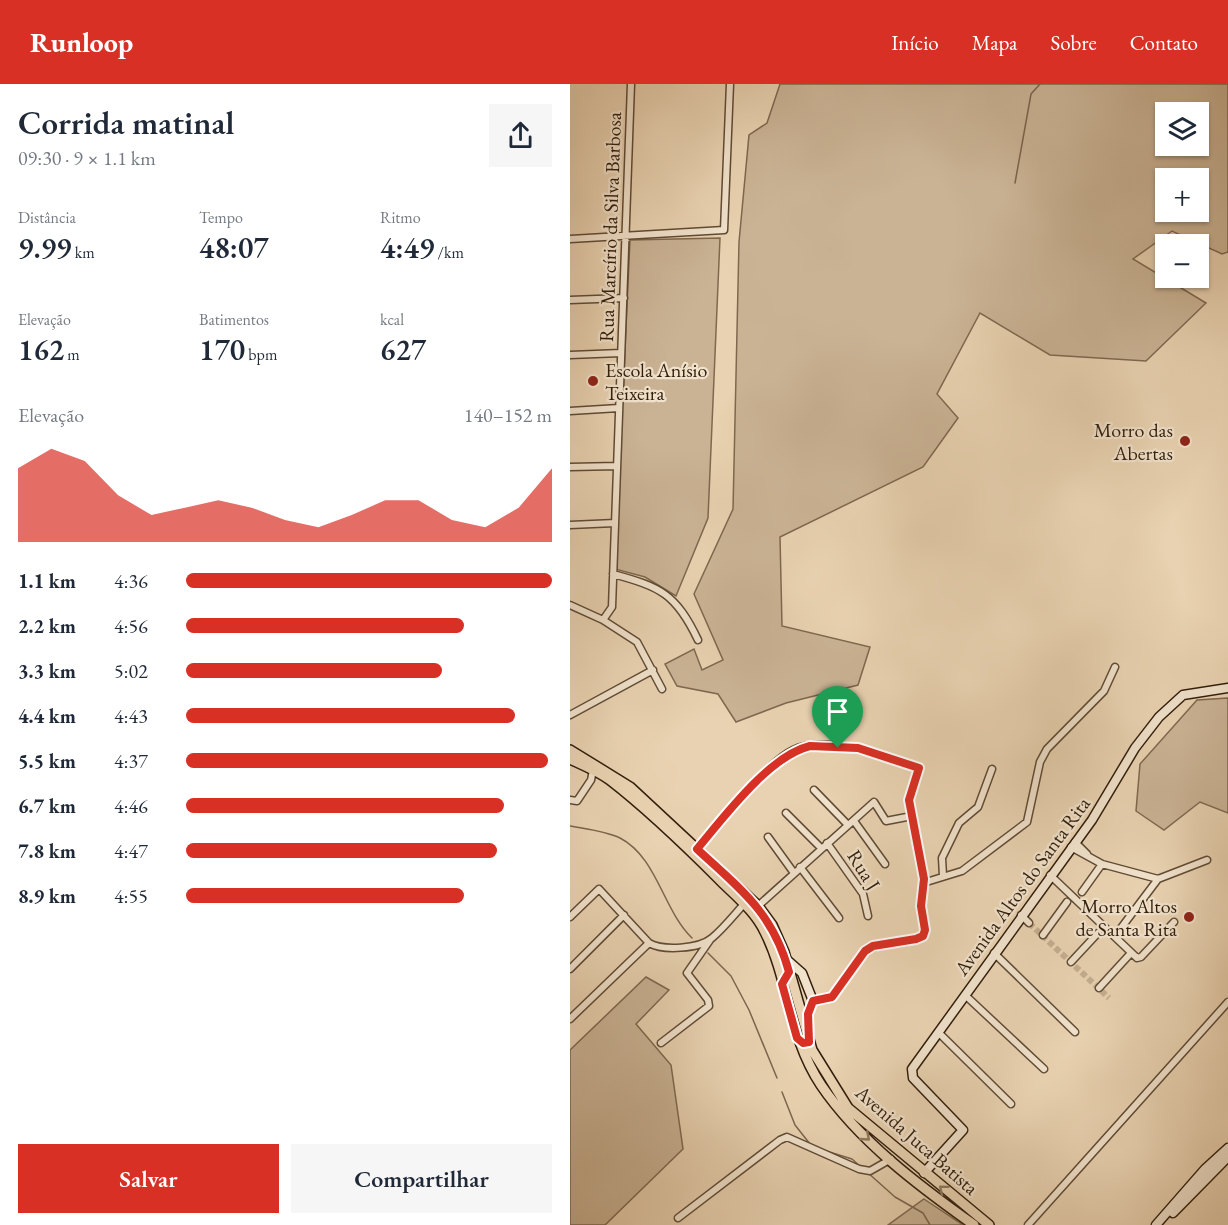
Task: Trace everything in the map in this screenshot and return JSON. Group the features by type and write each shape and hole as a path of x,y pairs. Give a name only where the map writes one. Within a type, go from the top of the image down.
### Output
{"main road":[{"name":"Avenida Juca Batista","path":"570,750 630,787 758,906 772,925 785,958 809,1042 830,1083 848,1108 989,1225"},
{"name":"Avenida Juca Batista","path":"570,759 593,770 629,797 744,904 765,931 797,1038 821,1084 848,1121 936,1198 974,1225"},
{"path":"782,984 789,972"},
{"path":"797,1038 803,1043 809,1042"}],"street":[{"name":"Rua Marcírio da Silva Barbosa","path":"603,620 612,607 631,84"},
{"path":"570,239 724,230 730,84"},
{"path":"570,300 624,298"},
{"path":"570,355 621,353"},
{"path":"570,411 619,408"},
{"path":"570,467 617,466"},
{"path":"570,525 615,524"},
{"path":"613,574 641,581 674,599 687,617 698,640"},
{"path":"570,605 603,620 637,642 662,689"},
{"path":"923,882 962,871 1027,822 1040,762 1047,749 1104,691 1114,667"},
{"path":"570,715 653,670"},
{"name":"Avenida Altos do Santa Rita","path":"924,1173 963,1131 911,1074 1050,874 1077,847 1135,748 1167,709 1183,695 1191,692 1228,688"},
{"path":"697,849 748,792 781,758 794,749 810,746 858,748 919,768 909,800 923,882 921,910 925,930 923,936 873,946 865,951 832,997 813,1001"},
{"path":"943,876 942,858 959,823 978,807 992,769"},
{"path":"570,800 578,801 584,794 593,770"},
{"path":"814,790 851,823 885,864"},
{"path":"758,906 874,802 886,820 912,816"},
{"path":"786,813 821,848"},
{"path":"768,837 794,873"},
{"name":"Rua J","path":"826,843 863,894 868,916"},
{"path":"1077,847 1102,864 1158,879"},
{"path":"1115,936 1158,879 1207,860"},
{"path":"1082,892 1102,864"},
{"path":"800,867 839,918"},
{"path":"1050,874 1131,953 1140,958 1174,922"},
{"path":"570,917 599,889 649,943 656,947 678,947 711,940"},
{"path":"1042,935 1067,902"},
{"path":"661,1044 709,1006 708,1000 687,973 711,940 744,904"},
{"path":"570,969 624,915"},
{"path":"1021,915 1029,922"},
{"path":"1071,962 1098,933"},
{"path":"570,1019 649,943"},
{"path":"993,953 1076,1032"},
{"path":"1099,988 1131,953"},
{"path":"785,958 802,973 813,1001 808,1014 809,1042"},
{"path":"789,972 794,970 802,973"},
{"path":"965,995 1044,1069"},
{"path":"1028,1225 1228,1002"},
{"path":"939,1033 1011,1104"},
{"path":"678,1218 787,1137 793,1137 860,1169 870,1170 891,1159"},
{"path":"1156,1225 1205,1169 1228,1148"},
{"path":"1163,1225 1228,1156"}],"shaded area":[{"path":"780,84 1228,84 1228,252 1222,254 1209,248 1209,234 1179,234 1172,231 1168,234 1155,234 1155,243 1133,259 1155,272 1155,288 1181,288 1206,303 1146,361 1050,355 980,313 937,394 958,418 923,467 780,537 782,626 870,647 858,685 786,703 736,722 718,694 677,686 665,664 694,649 702,670 723,660 694,594 733,509 739,242 749,135 767,123"},
{"path":"720,238 708,518 676,596 645,577 615,569 630,240"},
{"path":"1228,698 1228,813 1200,802 1164,830 1136,811 1140,764 1197,700"},
{"path":"646,977 669,990 636,1024 671,1065 683,1149 605,1225 570,1225 570,1050"},
{"path":"924,1199 963,1225 888,1225"}],"waterway":[{"path":"1015,183 1031,94 1040,84"},
{"path":"570,826 614,836 633,847 643,858 674,913 692,938"},
{"path":"708,953 731,976 749,1010 777,1078"},
{"path":"782,1092 795,1125 810,1144"},
{"path":"823,1150 852,1159 861,1167"},
{"path":"867,1172 895,1197 923,1213 930,1225"}],"tunnel":[{"path":"1029,923 1109,998"}],"place":[{"name":"Escola Anísio Teixeira","path":"593,381"},
{"name":"Morro das Abertas","path":"1185,441"},
{"name":"Morro Altos de Santa Rita","path":"1189,917"}],"route":[{"path":"810,746 838,748 858,748 919,768 909,800 924,879 921,910 925,933 916,939 873,946 865,951 832,997 813,1001 808,1014 809,1042 803,1043 797,1038 782,984 789,972 784,952 772,925 758,906 697,849 728,812 781,758 794,749 810,746"}]}
